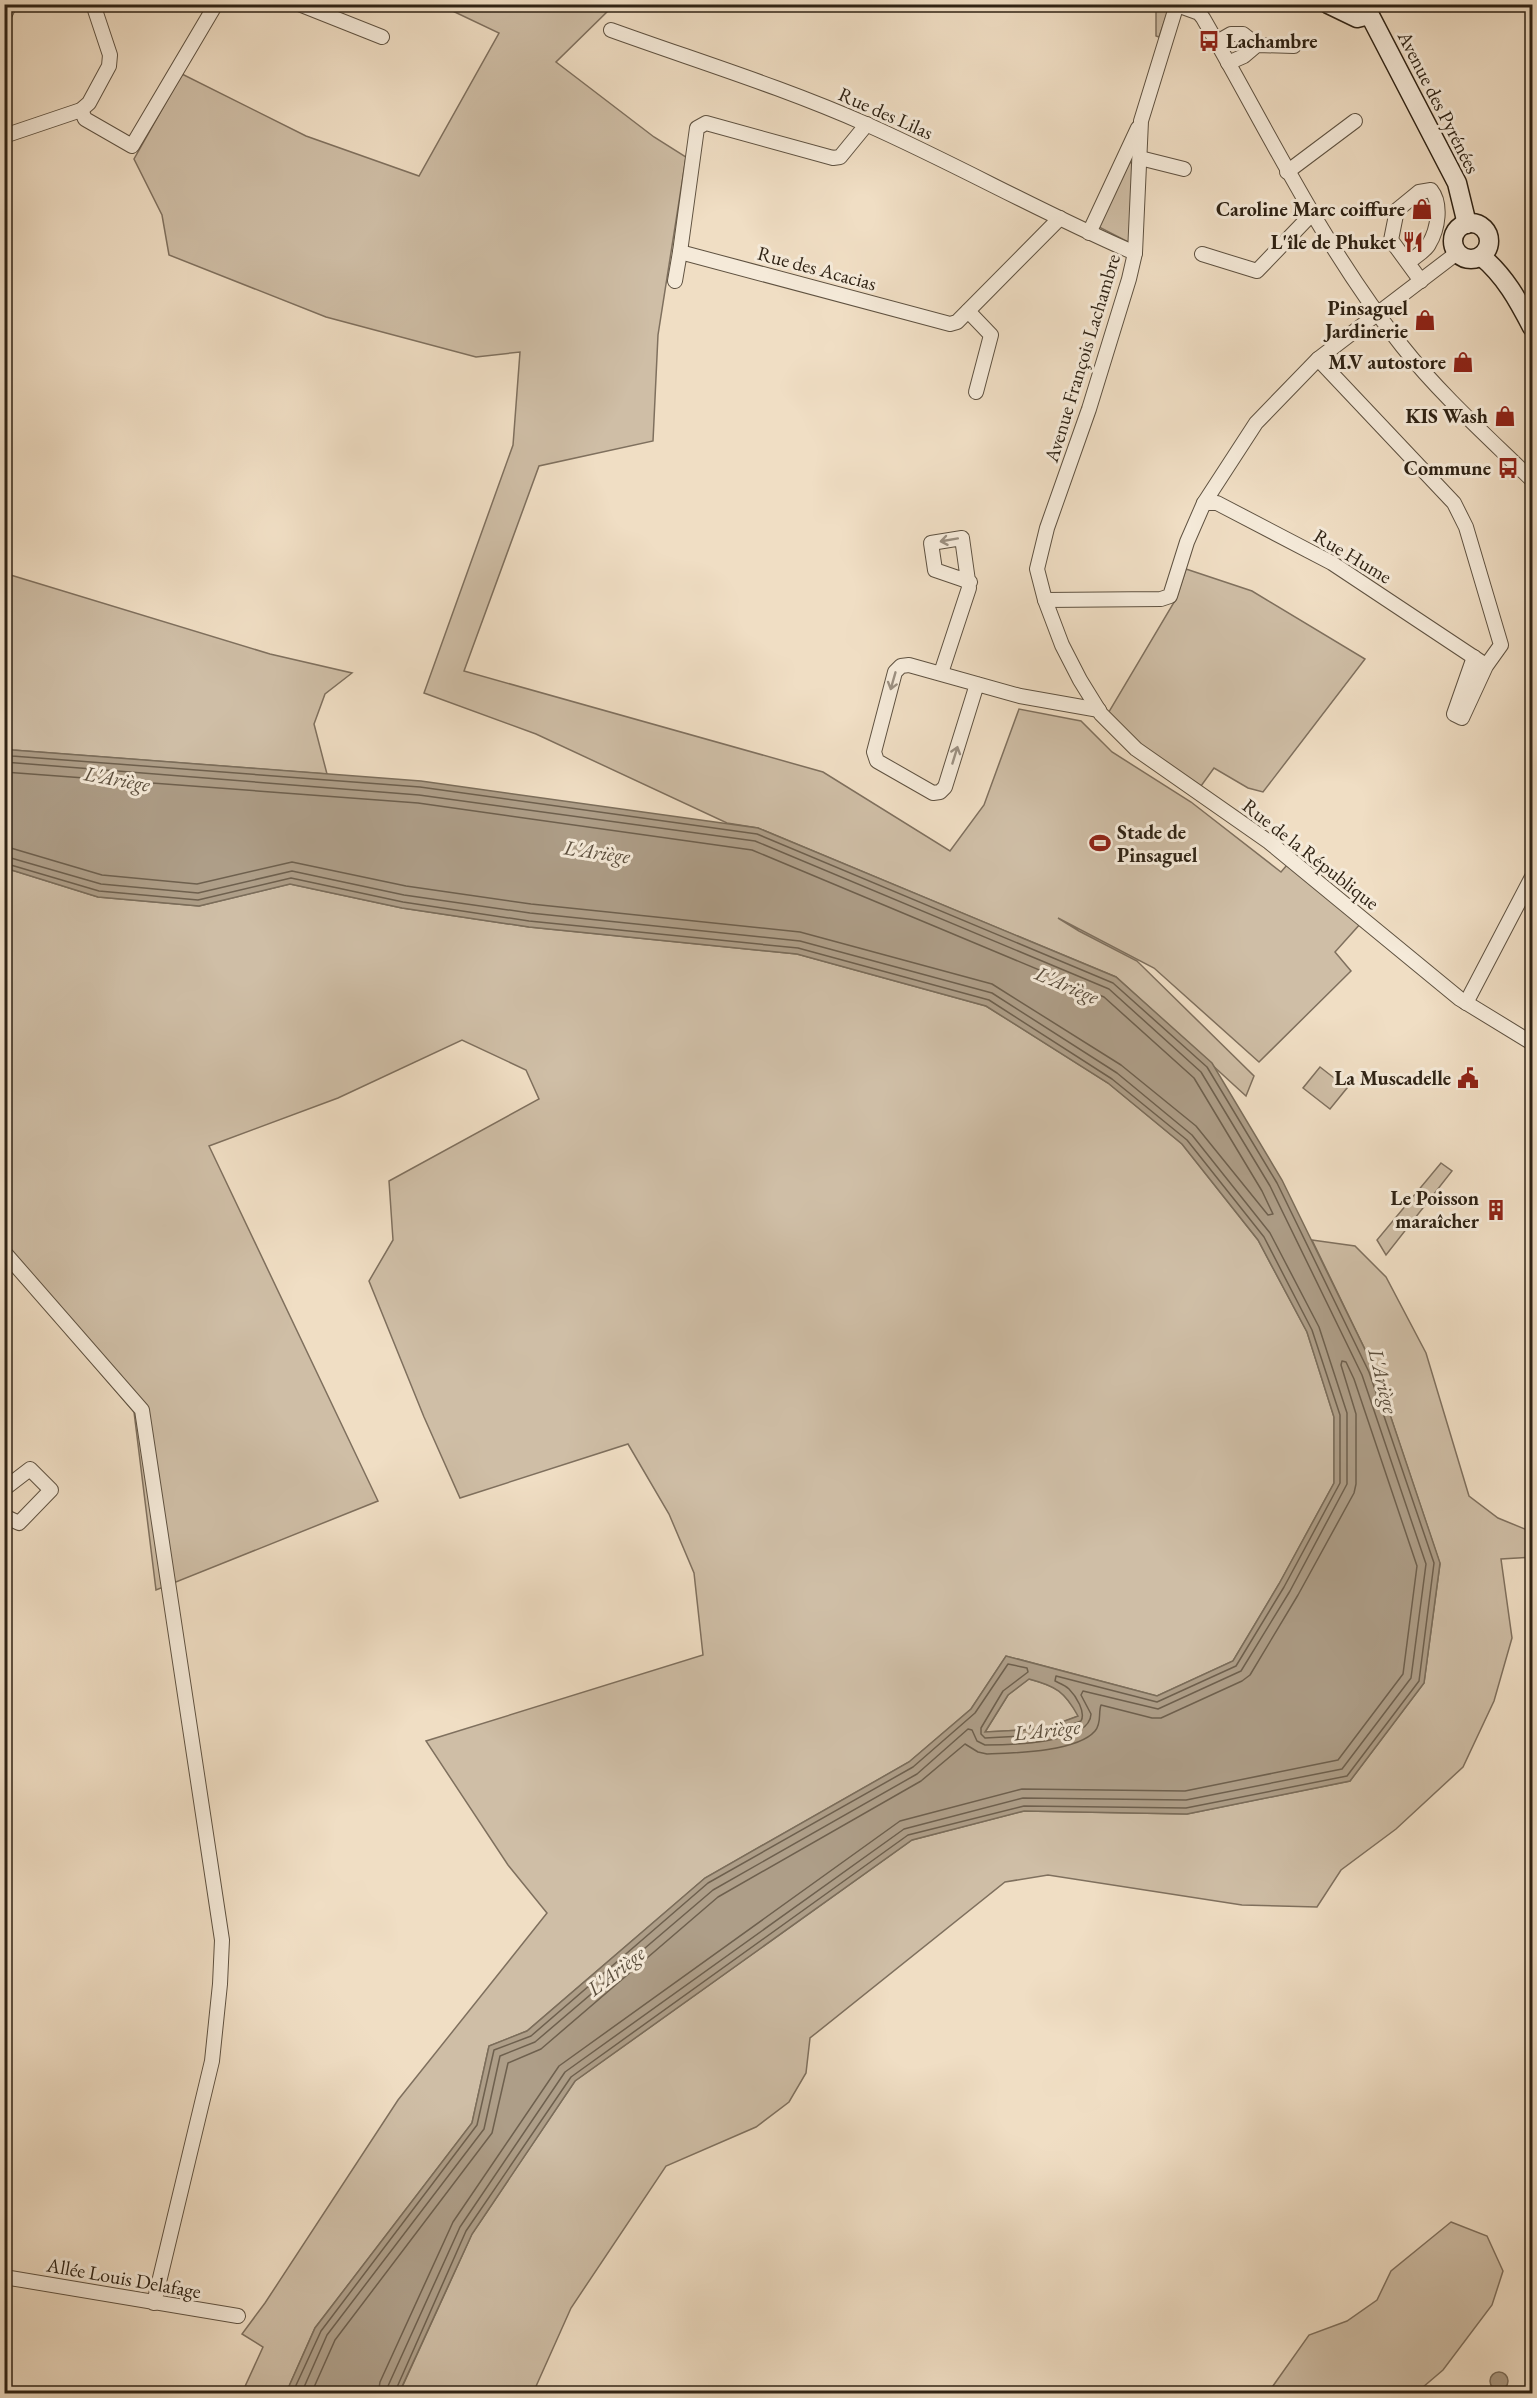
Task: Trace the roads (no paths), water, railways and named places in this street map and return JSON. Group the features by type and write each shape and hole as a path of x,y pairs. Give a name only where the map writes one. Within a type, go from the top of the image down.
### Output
{"main road":[{"path":"1329,5 1357,18 1366,10"},
{"name":"Avenue des Pyrénées","path":"1366,10 1457,183 1467,224"},
{"path":"1467,224 1482,227 1488,236 1488,247 1481,256 1466,259 1454,248 1454,236 1461,226 1467,224"},
{"path":"1481,256 1496,268 1510,286 1533,327"}],"street":[{"path":"4,16 10,4"},
{"path":"4,135 81,110 89,103 109,66 110,56 93,4"},
{"path":"81,110 85,119 132,146 216,4"},
{"path":"299,4 382,38"},
{"path":"1177,4 1199,13 1313,216 1402,346 1533,480"},
{"name":"Avenue François Lachambre","path":"1080,680 1062,645 1045,600 1037,569 1047,528 1089,409 1128,284 1135,253 1141,121 1177,4"},
{"name":"Rue des Lilas","path":"611,30 802,98 867,124 1089,233 1135,253"},
{"path":"1217,42 1231,34 1243,34 1257,45 1294,46"},
{"path":"1227,63 1244,56 1257,45"},
{"path":"1089,233 1141,121"},
{"path":"1287,172 1355,122"},
{"path":"675,281 697,128 706,123 833,158 840,157 867,124"},
{"path":"1140,158 1184,169"},
{"path":"1408,262 1429,246 1439,211 1431,190 1419,192 1397,210 1391,240 1421,281"},
{"path":"1202,255 1257,271 1307,219 1313,216"},
{"name":"Rue des Acacias","path":"680,252 950,324 957,322 1060,218"},
{"path":"1045,600 1161,599 1170,596 1186,542 1204,502 1256,423 1318,359 1457,253"},
{"path":"968,311 990,334 976,392"},
{"path":"1318,359 1454,503 1466,527 1501,645 1486,666 1462,718 1454,714 1474,657"},
{"name":"Rue Hume","path":"1204,502 1217,503 1332,563 1486,666"},
{"path":"941,674 970,582"},
{"path":"976,684 945,788 940,792 933,793 877,761 874,752 895,672 901,666 941,674 1020,696 1099,710"},
{"path":"1058,702 1073,695 1080,680"},
{"name":"Rue de la République","path":"1080,680 1099,710 1136,749 1269,842 1466,1003 1533,1043"},
{"path":"1466,1003 1533,877"},
{"path":"4,1252 142,1410 222,1940 212,2061 154,2303"},
{"path":"4,1489 30,1469 51,1490 19,1523 4,1516"},
{"name":"Allée Louis Delafage","path":"4,2277 238,2316"}],"water":[{"name":"L'Ariège","path":"5,747 13,750 421,781 758,828 1116,977 1212,1063 1282,1180 1375,1370 1440,1563 1424,1683 1350,1781 1187,1814 1024,1811 912,1840 575,2081 472,2234 399,2393 286,2393 315,2328 472,2123 489,2046 527,2031 705,1878 909,1762 971,1709 1006,1656 1157,1696 1233,1661 1279,1584 1334,1483 1334,1417 1307,1332 1258,1240 1182,1144 1108,1083 986,1006 797,954 529,927 402,908 290,884 199,906 98,897 5,868","holes":["1029,1679 1059,1691 1069,1701 1078,1716 1043,1729 985,1732 1008,1695"]},
{"path":"1499,2372 1505,2375 1508,2381 1505,2387 1499,2390 1493,2387 1490,2381 1493,2375"}],"place":[{"name":"Lachambre","path":"1209,41"},
{"name":"Caroline Marc coiffure","path":"1422,209"},
{"name":"L'île de Phuket","path":"1413,242"},
{"name":"Pinsaguel Jardinerie","path":"1425,320"},
{"name":"M.V autostore","path":"1463,362"},
{"name":"KIS Wash","path":"1505,416"},
{"name":"Commune","path":"1508,468"},
{"name":"Stade de Pinsaguel","path":"1100,843"},
{"name":"La Muscadelle","path":"1468,1078"},
{"name":"Le Poisson maraîcher","path":"1496,1210"}]}
